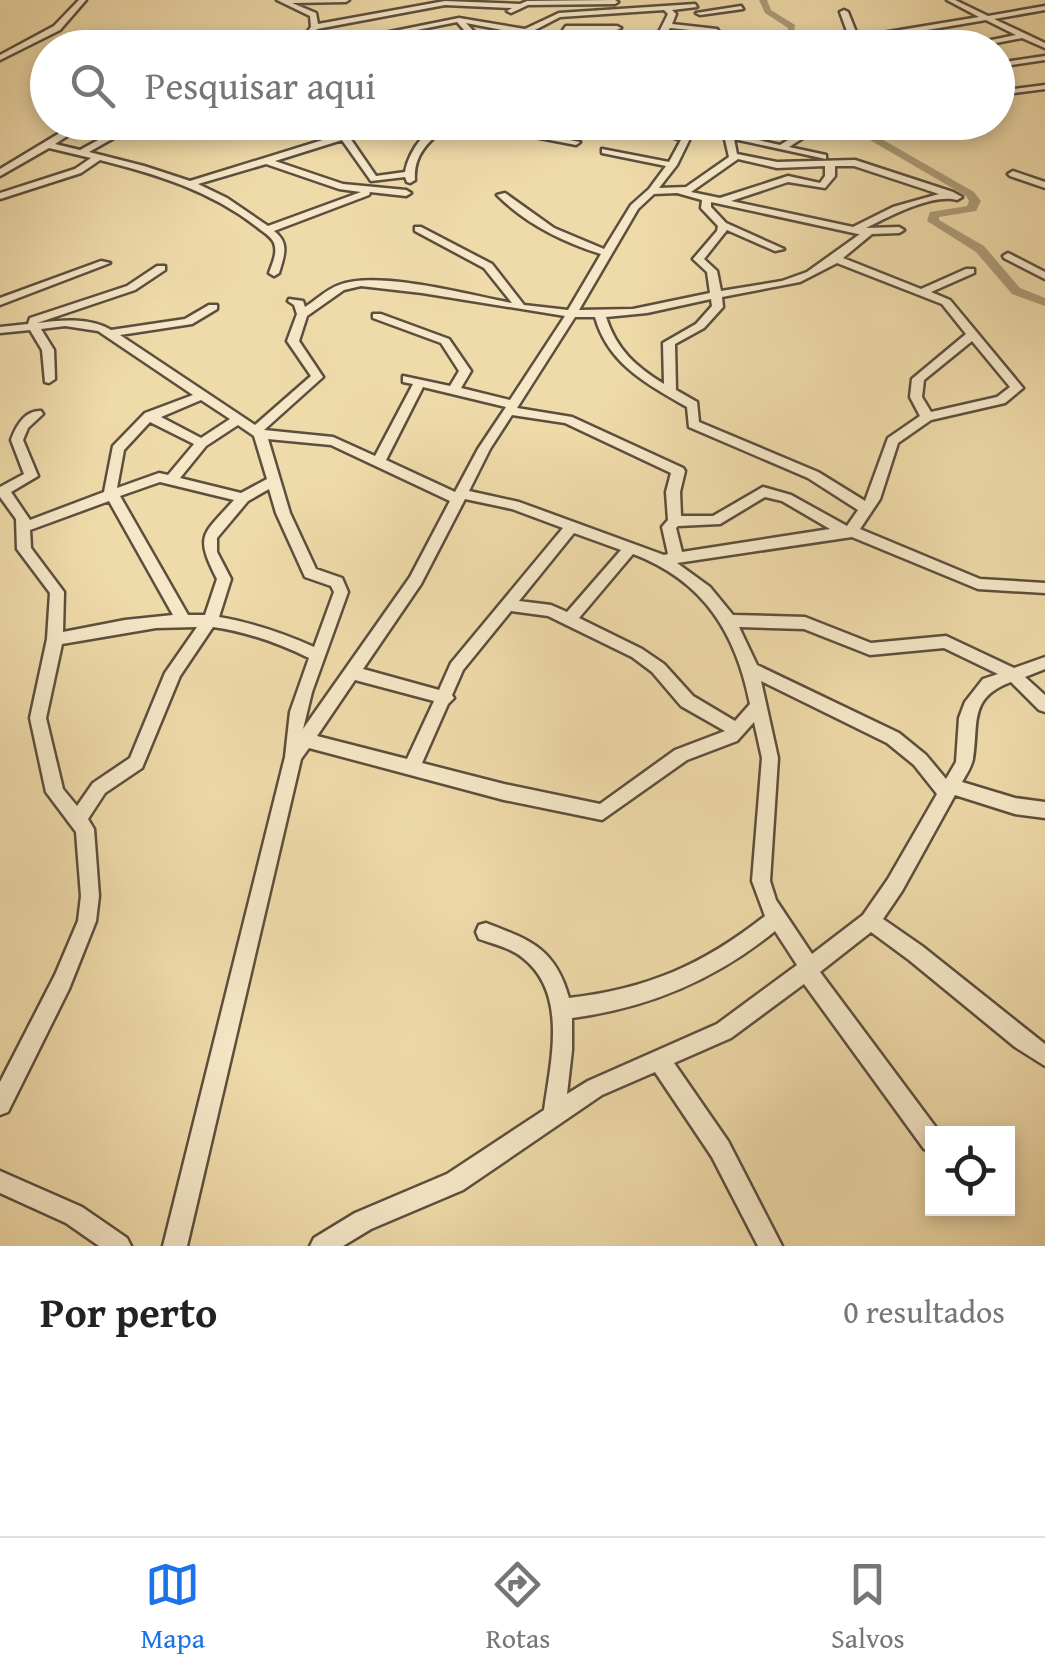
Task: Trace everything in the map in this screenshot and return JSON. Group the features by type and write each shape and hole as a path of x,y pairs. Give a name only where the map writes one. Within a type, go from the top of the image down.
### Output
{"street":[{"path":"54,30 82,0"},
{"path":"282,0 346,0"},
{"path":"282,0 311,14 315,27"},
{"path":"313,30 474,1 520,6 576,0 667,9 741,8"},
{"path":"950,0 1045,46"},
{"path":"388,2 400,12"},
{"path":"615,30 630,4"},
{"path":"404,30 459,20 528,30 568,14 630,4"},
{"path":"488,22 520,6"},
{"path":"669,26 698,30 695,6"},
{"path":"921,30 1045,8"},
{"path":"664,30 672,14 667,9"},
{"path":"844,12 851,30"},
{"path":"387,15 419,30"},
{"path":"459,20 468,30"},
{"path":"560,30 617,28"},
{"path":"1015,38 1045,35"},
{"path":"0,58 30,44"},
{"path":"24,47 30,48"},
{"path":"1015,62 1045,58"},
{"path":"1015,91 1045,87"},
{"path":"0,174 58,140"},
{"path":"81,153 105,140"},
{"path":"193,183 333,140"},
{"path":"345,140 374,180 408,174"},
{"path":"264,160 342,188 407,195 414,152 427,140"},
{"path":"564,140 576,142"},
{"path":"292,756 416,580 459,497 634,206 672,166 686,140"},
{"path":"731,140 736,156"},
{"path":"720,201 785,180 822,186 830,176 830,163 822,156 761,140"},
{"path":"782,147 793,140"},
{"path":"50,145 193,183 267,230 280,244 274,273"},
{"path":"605,152 672,166"},
{"path":"0,196 78,171 100,156"},
{"path":"258,432 317,377 292,341 302,314 340,288 361,283 570,313 658,311 718,294 784,286 839,260 860,232 886,212 954,195 870,166 770,164 736,156 698,184 678,192"},
{"path":"1013,174 1045,186"},
{"path":"1031,180 1045,176"},
{"path":"652,191 678,192 860,232 900,230"},
{"path":"267,230 371,192"},
{"path":"502,196 516,212 565,239 607,253"},
{"path":"707,198 706,208 723,225 780,249"},
{"path":"670,392 669,343 703,323 718,306 712,271 698,259 722,232 723,225"},
{"path":"418,229 494,270 505,293 520,306"},
{"path":"1008,256 1045,276"},
{"path":"27,325 84,324 112,333 258,432 333,441 459,497 514,506 670,558 850,532 867,510 885,471 892,441 926,418 1001,400 1016,388 946,302 839,260"},
{"path":"0,302 105,263"},
{"path":"0,330 27,325 130,288 161,268"},
{"path":"925,292 970,271"},
{"path":"293,301 299,304 302,314"},
{"path":"112,333 188,322 213,307"},
{"path":"600,314 607,343 622,361 693,405 693,424 813,475 867,510"},
{"path":"378,316 448,343 465,372 453,391"},
{"path":"27,325 48,350 50,379"},
{"path":"926,418 916,397 919,377 972,335"},
{"path":"380,459 413,381 568,420 678,471 673,492 670,558 706,591 728,621 751,669 770,758 771,793 760,858 761,882 777,918 809,970 925,1132"},
{"path":"182,618 130,521 110,495 118,450 149,416 204,395"},
{"path":"0,1104 62,982 87,922 85,829 55,792 38,718 54,639 57,592 24,549 24,527 18,506 3,491 31,476 17,440 22,426 37,414"},
{"path":"149,416 202,442"},
{"path":"172,479 202,442 239,419"},
{"path":"176,1246 292,756 297,712 314,654 340,599 340,586 310,573 272,482 258,432"},
{"path":"24,527 146,480 172,479 186,486 243,498"},
{"path":"79,818 99,788 136,764 174,673 211,618 224,572 208,545 243,498 272,482"},
{"path":"674,521 715,521 763,492 786,498 850,532 978,584 1039,588 1045,601"},
{"path":"411,769 457,667 572,526"},
{"path":"569,620 631,548"},
{"path":"509,605 551,611 637,653 658,668 687,701 738,730"},
{"path":"54,639 182,618 211,618 266,632 314,654"},
{"path":"728,621 805,623 870,649 946,642 1012,674 1045,706"},
{"path":"322,1246 363,1221 455,1182 595,1088 724,1031 870,921 964,763 967,718 973,702 989,684 1045,663"},
{"path":"751,669 893,738 948,789 1045,810"},
{"path":"350,672 446,698"},
{"path":"306,740 411,769 602,812 681,756 724,740 758,707"},
{"path":"561,1008 607,1005 692,976 730,958 777,918"},
{"path":"870,921 944,972 1000,1026 1045,1056"},
{"path":"486,932 529,950 557,986 561,1008 554,1115"},
{"path":"659,1060 720,1149 770,1246"},
{"path":"0,1182 74,1215 118,1246"}],"waterway":[{"path":"763,0 768,11 791,30"},
{"path":"876,140 970,194 975,201 972,209 934,214 933,221 980,249 1016,291 1045,302"}]}
